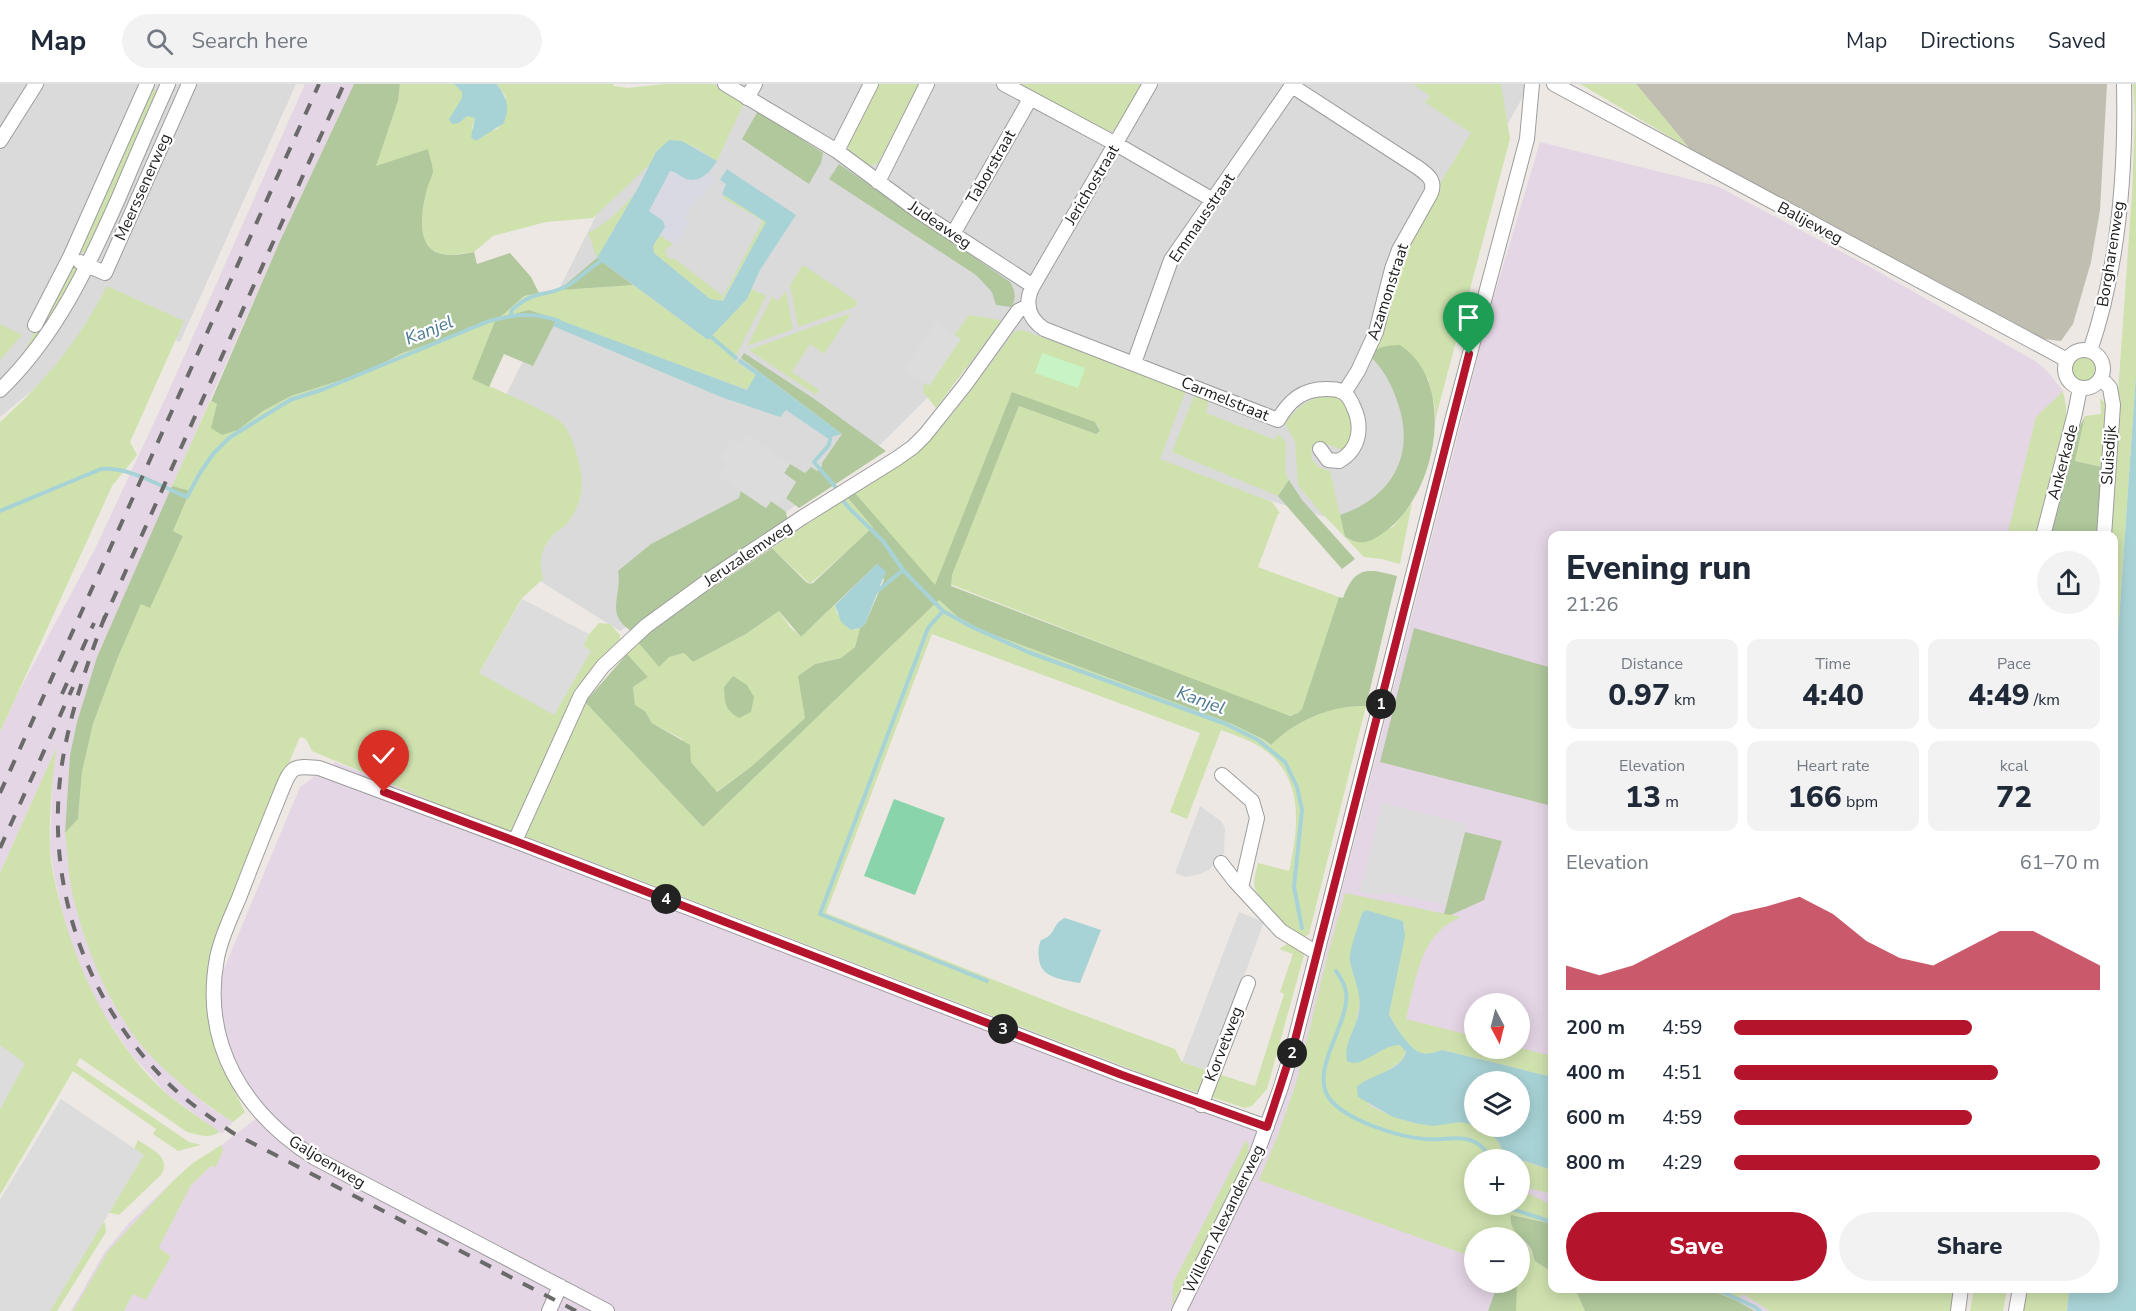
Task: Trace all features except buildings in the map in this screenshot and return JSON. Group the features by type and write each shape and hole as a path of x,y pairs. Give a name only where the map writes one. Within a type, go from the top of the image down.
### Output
{"street":[{"path":"0,141 36,84"},
{"path":"35,325 70,257 147,84"},
{"name":"Meerssenerweg","path":"0,390 26,363 47,336 88,265 168,84"},
{"name":"Meerssenerweg","path":"70,257 105,273 189,84"},
{"name":"Judeaweg","path":"725,84 837,151 953,234 1033,286"},
{"path":"747,98 755,84"},
{"path":"837,151 871,84"},
{"path":"879,182 927,84"},
{"path":"1004,84 1116,144 1213,200"},
{"name":"Jerichostraat","path":"1033,286 1150,84"},
{"name":"Willem Alexanderweg","path":"1179,1311 1246,1178 1267,1127 1294,1044 1449,429 1527,139 1532,84"},
{"name":"Balijeweg","path":"1554,84 2067,360"},
{"name":"Borgharenweg","path":"2090,351 2101,318 2116,236 2124,160 2124,84"},
{"name":"Emmausstraat","path":"1134,363 1171,260 1293,85"},
{"name":"Azamonstraat","path":"1293,85 1417,167 1429,176 1433,184 1431,193 1399,250 1376,332 1358,371 1344,393"},
{"name":"Taborstraat","path":"953,234 1030,99"},
{"path":"1033,286 1028,306 1033,320 1044,329 1134,363"},
{"name":"Jeruzalemweg","path":"515,841 581,695 603,666 646,626 716,575 913,447 965,385 1016,314 1028,306"},
{"path":"2090,351 2100,357 2103,363 2102,379 2092,387 2073,386 2067,378 2065,368 2067,360 2076,352 2090,351"},
{"name":"Carmelstraat","path":"1134,363 1278,420 1293,399 1305,393 1322,389 1334,389 1344,393"},
{"name":"Sluisdijk","path":"2102,379 2111,391 2113,405 2104,531"},
{"name":"Ankerkade","path":"2044,531 2076,413 2080,388"},
{"path":"1320,449 1328,460 1340,461 1350,454 1357,442 1358,420 1344,393"},
{"name":"Galjoenweg","path":"515,841 318,768 299,767 289,772 217,956 214,987 216,1021 223,1050 233,1075 257,1111 299,1148 607,1311"},
{"path":"1221,775 1252,801 1257,818 1241,888"},
{"path":"515,841 1201,1105 1267,1127"},
{"path":"1221,863 1281,931 1317,953"},
{"name":"Korvetweg","path":"1201,1105 1248,983"},
{"path":"549,1311 560,1286"},
{"path":"1958,1311 1960,1293"},
{"path":"2016,1311 2019,1293"}],"shaded area":[{"path":"0,84 296,84 180,342 99,306 56,371 0,417"},
{"path":"305,84 354,84 279,243 97,657 77,722 70,756 65,833 112,1002 151,1056 208,1106 233,1122 222,1134 168,1095 130,1053 102,1012 82,970 67,932 50,850 53,767 56,749 0,873 0,732 17,695 96,547 170,388"},
{"path":"662,84 1530,84 1386,342 1424,437 1381,508 1333,519 1237,491 1020,403 960,365 882,443 620,631 532,576 506,395"},
{"path":"1636,84 2107,84 2100,210 2091,262 2073,324 2061,341 2044,339 1689,148"},
{"path":"1540,142 1717,186 1872,268 2035,361 2047,371 2063,391 2035,531 1548,531 1548,1293 1964,1293 1962,1311 71,1311 104,1253 129,1223 188,1167 218,1148 266,1111 246,1087 227,1047 222,1011 221,976 300,787 335,762 1272,1137 1302,1047 1489,313"},
{"path":"670,171 695,179 708,174 717,179 713,181 702,198 697,196 685,219 689,221 677,245 659,235 665,227 649,211"},
{"path":"936,322 961,339 929,386 904,370"},
{"path":"746,434 790,464 784,473 796,482 786,498 777,505 771,501 766,508 717,475 726,464 719,458 732,439 739,443"},
{"path":"522,599 589,634 583,646 591,651 554,715 479,673"},
{"path":"1382,803 1467,824 1446,905 1390,893 1376,895 1360,892"},
{"path":"1200,806 1221,821 1225,828 1224,853 1209,870 1185,877 1175,873"},
{"path":"1239,912 1264,922 1209,1071 1182,1062"},
{"path":"0,1045 25,1063 0,1110"},
{"path":"61,1099 144,1155 50,1311 0,1311 0,1200"}],"green space":[{"path":"354,84 400,84 398,101 376,166 428,149 433,172 423,210 422,231 430,248 439,253 451,255 474,252 477,264 510,253 531,277 539,293 524,296 498,319 529,310 557,319 533,366 504,354 489,387 472,379 495,321 400,354 367,372 291,396 263,411 238,430 222,435 211,428 217,404 211,401 279,243"},
{"path":"400,84 454,84 463,92 459,123 467,115 475,118 472,127 476,141 490,131 498,129 506,97 497,84 613,84 628,88 664,84 713,84 744,103 717,161 697,148 676,140 656,152 650,164 593,218 546,222 493,236 474,252 451,255 441,254 431,249 423,238 421,220 427,188 433,173 375,167 398,101"},
{"path":"879,84 919,84 878,163 870,166 849,152 848,143"},
{"path":"1018,84 1143,84 1115,130 1107,131"},
{"path":"1413,84 1501,84 1510,139 1434,424 1435,408 1428,378 1375,350 1386,322 1403,254 1431,203 1441,190 1439,185 1471,133 1425,102 1430,96"},
{"path":"1580,84 1636,84 1689,148"},
{"path":"2133,84 2136,84 2136,374 2118,635 2118,531 2108,531 2132,193 2135,115"},
{"path":"150,88 158,91 88,253 79,252"},
{"path":"758,111 823,153 821,163 809,184 742,139"},
{"path":"839,164 1010,282 1015,294 1011,307 996,305 992,292 976,275 829,179"},
{"path":"635,193 597,258 588,233 608,221"},
{"path":"724,195 767,221 722,301 710,299 654,253 653,246 659,235 673,244 665,250 668,258 675,259 723,296 763,221 723,198"},
{"path":"597,258 633,285 559,290"},
{"path":"803,265 858,302 855,307 798,327 790,285"},
{"path":"73,266 78,272 41,333 23,354 70,267"},
{"path":"633,285 708,340 747,299 750,288 766,296 734,360 756,376 748,390 530,310 479,363 473,379 536,407 564,425 574,446 582,482 581,496 573,515 550,538 544,549 541,560 543,579 522,598 479,673 590,650 583,646 589,634 599,623 610,624 620,635 620,644 599,664 514,833 498,829 312,751 306,739 300,737 261,827 209,969 208,1009 217,1056 245,1112 233,1122 190,1092 160,1065 124,1021 101,979 77,913 65,833 78,819 82,772 93,724 118,657 141,603 150,607 183,536 173,531 189,492 172,486 210,401 217,404 238,430 263,411 291,396 367,372 400,354 496,320 524,296 546,291"},
{"path":"107,286 184,321 130,442 137,455 112,486 0,732 0,422 60,359 85,324"},
{"path":"786,291 793,329 747,346 772,297 778,301"},
{"path":"851,313 824,354 810,344 792,372 819,390 816,395 749,350"},
{"path":"969,315 999,320 1000,323 936,408 923,392 925,376"},
{"path":"0,324 22,335 0,360"},
{"path":"1022,330 1186,390 1160,459 1272,502 1280,513 1258,567 1339,597 1302,709 1297,713 1282,714 950,584 1019,406 1096,434 1100,431 1098,425 1012,392 935,586 855,493 897,467 924,444 965,398 1014,332"},
{"path":"1400,345 1418,363 1430,385 1435,412 1434,440 1427,468 1416,494 1401,516 1375,539 1356,542 1345,537 1340,515 1372,499 1384,488 1400,461 1403,445 1403,428 1395,395 1389,381 1371,357 1379,348"},
{"path":"744,353 813,398 886,451 799,508 786,498 796,482 784,473 790,464 805,473 811,467 817,471 842,434 741,358"},
{"path":"1042,353 1085,368 1078,388 1035,373"},
{"path":"2084,356 2093,360 2097,369 2093,378 2084,382 2075,378 2071,369 2075,360"},
{"path":"2063,391 2066,421 2036,531 2008,531 2036,417"},
{"path":"1012,392 1095,422 1100,431 1096,434 1019,406 952,575 951,586 1290,716 1302,709 1339,597 1343,598 1352,580 1363,572 1370,571 1397,576 1366,706 1340,708 1314,716 1280,736 1271,745 1232,724 981,630 958,617 939,600 703,827 585,702 627,654 648,677 633,687 635,705 645,711 652,723 690,745 691,762 717,792 752,766 805,718 798,676 815,664 841,658 855,647 860,628 865,624 884,580 877,564 801,637 779,611 746,634 693,662 684,653 669,657 659,667 638,642 674,613 772,548 806,582 813,583 873,527 847,497 855,493 935,585"},
{"path":"1195,393 1209,399 1206,413 1275,440 1278,434 1286,442 1285,472 1289,480 1278,496 1172,452"},
{"path":"1326,395 1339,397 1346,408 1352,424 1351,443 1342,450 1324,443 1316,444 1311,450 1312,460 1320,468 1330,471 1345,537 1358,542 1393,527 1412,503 1400,564 1364,557 1317,508 1298,485 1295,441 1285,424 1302,405"},
{"path":"2100,398 2106,404 2102,467 2075,461 2085,416 2101,414"},
{"path":"2085,416 2075,461 2102,467 2097,531 2051,531 2079,428"},
{"path":"1289,480 1302,500 1355,559 1342,569 1278,496"},
{"path":"172,486 190,491 173,531 183,536 150,608 141,604 118,657 93,724 82,772 78,819 65,833 70,755 77,722 97,657"},
{"path":"741,491 766,508 771,501 786,512 788,522 633,632 624,625 616,611 618,571 651,544 739,498"},
{"path":"847,497 874,527 810,584 772,548"},
{"path":"939,600 958,617 981,630 1232,724 1263,739 1270,745 1280,736 1314,716 1340,708 1366,706 1309,934 1301,936 1290,930 1276,916 1256,891 1254,884 1258,863 1289,871 1295,837 1295,803 1292,787 1285,772 1275,759 1255,744 1221,730 1187,819 1170,812 1200,733 932,634 826,913 1067,1009 1175,1049 1182,1062 1255,1086 1284,994 1280,992 1293,954 1279,949 1287,944 1303,952 1304,955 1267,1089 1252,1106 1245,1108 1162,1081 525,836 585,702 703,827"},
{"path":"835,605 837,614 855,630 860,628 855,647 841,658 815,664 805,718 752,766 716,792 691,762 682,739 652,723 645,711 635,705 633,687 648,677 627,654 638,642 669,657 684,653 693,662 746,634 779,611 790,627 801,637"},
{"path":"1414,628 1548,667 1548,805 1380,762"},
{"path":"733,676 747,685 754,697 751,712 739,718 730,712 725,701 724,687"},
{"path":"57,746 50,811 51,862 67,926 87,980 114,1030 148,1075 168,1095 220,1132 208,1136 187,1132 80,1058 76,1065 189,1142 201,1145 178,1151 153,1134 156,1129 73,1071 0,1195 0,873"},
{"path":"894,799 945,818 915,895 864,876"},
{"path":"1465,832 1502,841 1484,900 1451,915 1444,914"},
{"path":"1345,893 1461,917 1447,925 1428,946 1417,974 1406,1019 1464,1034 1464,1055 1442,1050 1425,1054 1419,1052 1410,1046 1394,1024 1389,1014 1405,928 1403,922 1366,910 1362,913 1350,961 1359,988 1360,1003 1355,1028 1348,1044 1385,1047 1400,1045 1406,1052 1401,1061 1388,1070 1369,1105 1394,1117 1415,1123 1429,1125 1464,1122 1464,1137 1494,1137 1497,1140 1501,1149 1464,1149 1464,1215 1512,1215 1510,1221 1514,1227 1464,1227 1464,1254 1259,1180 1297,1080"},
{"path":"1530,1050 1548,1055 1548,1076 1479,1059 1530,1059"},
{"path":"138,1140 162,1158 164,1169 161,1175 119,1215 106,1212"},
{"path":"1246,1140 1249,1146 1247,1159 1172,1306 1173,1283"},
{"path":"221,1145 223,1150 216,1167 211,1166 191,1185 160,1245 159,1248 171,1256 146,1300 133,1294 124,1311 73,1311 108,1251 173,1181 193,1163"},
{"path":"1530,1163 1548,1169 1548,1193 1530,1188"},
{"path":"1530,1194 1548,1203 1548,1223 1512,1215 1530,1215"},
{"path":"1511,1215 1548,1223 1548,1269 1535,1261 1530,1247 1530,1227 1512,1227"},
{"path":"101,1221 105,1223 106,1232 57,1311 50,1311"},
{"path":"1530,1250 1535,1261 1548,1269 1548,1293 1577,1293 1585,1311 1516,1311 1517,1293 1530,1293"},
{"path":"1495,1293 1517,1293 1516,1311 1488,1311"},
{"path":"1577,1293 1718,1293 1755,1311 1585,1311"},
{"path":"1718,1293 1960,1293 1956,1311 1770,1311 1743,1294 1737,1301"},
{"path":"1973,1293 2006,1293 2003,1311 1970,1311"},
{"path":"2026,1293 2069,1293 2067,1311 2022,1311"}],"water":[{"path":"454,84 497,84 506,102 507,111 504,123 476,141 471,137 475,118 467,116 459,123 452,124 449,119 462,98 462,92"},
{"path":"669,140 682,141 717,161 699,179 689,180 670,171 649,211 663,221 665,227 653,246 654,253 710,299 723,301 766,222 722,194 726,184 720,180 727,169 796,215 760,270 747,299 708,340 597,258 656,152"},
{"path":"557,319 747,390 758,371 842,434 827,438 786,410 780,417 721,397 553,326"},
{"path":"2136,374 2136,1311 2067,1311 2069,1293 2118,1293 2118,635"},
{"path":"877,564 886,571 865,624 851,630 841,622 835,605"},
{"path":"1366,910 1403,921 1405,936 1389,1014 1410,1046 1425,1054 1442,1050 1464,1055 1464,1059 1479,1059 1528,1071 1464,1071 1464,1123 1433,1126 1419,1124 1393,1117 1358,1097 1357,1087 1398,1064 1406,1052 1400,1045 1393,1046 1359,1062 1347,1061 1348,1043 1360,1005 1350,962 1352,945 1362,913"},
{"path":"1065,918 1101,930 1080,983 1054,977 1040,965 1038,952 1041,940 1050,935 1058,923"},
{"path":"1530,1072 1548,1076 1548,1169 1530,1163 1530,1149 1502,1149 1494,1137 1530,1137"}],"waterway":[{"path":"511,315 512,310 526,299 565,287 605,259"},
{"name":"Kanjel","path":"0,511 101,469 134,474 187,497 213,454 229,438 290,400 324,389 489,321 524,315 541,316 559,321"},
{"path":"709,335 736,358"},
{"path":"740,361 761,376"},
{"name":"Kanjel","path":"831,434 829,445 814,462 838,490"},
{"name":"Kanjel","path":"842,499 883,541 903,570 943,611 972,627 1028,652 1226,724 1258,740 1285,762 1297,787 1302,810 1294,887 1302,928"},
{"path":"875,593 903,570"},
{"name":"Kanjel","path":"943,611 928,628 820,914 987,981"},
{"name":"Kanjel","path":"1336,971 1345,986 1346,1004 1324,1073 1324,1086 1329,1098 1359,1120 1387,1131 1414,1138 1465,1139 1479,1144 1484,1149"},
{"name":"Kanjel","path":"1530,1215 1548,1221"},
{"name":"Kanjel","path":"1725,1293 1760,1311"}],"railway":[{"path":"0,793 319,84"},
{"path":"102,624 344,84"},
{"path":"105,616 74,707 62,764 58,809 59,853 66,896 78,939 94,979 115,1017 141,1053 171,1086 193,1105 233,1133 576,1311"},
{"path":"62,694 94,623"},
{"path":"0,848 73,687"}],"route":[{"path":"384,792 1201,1105 1267,1127 1294,1044 1469,354"}]}
